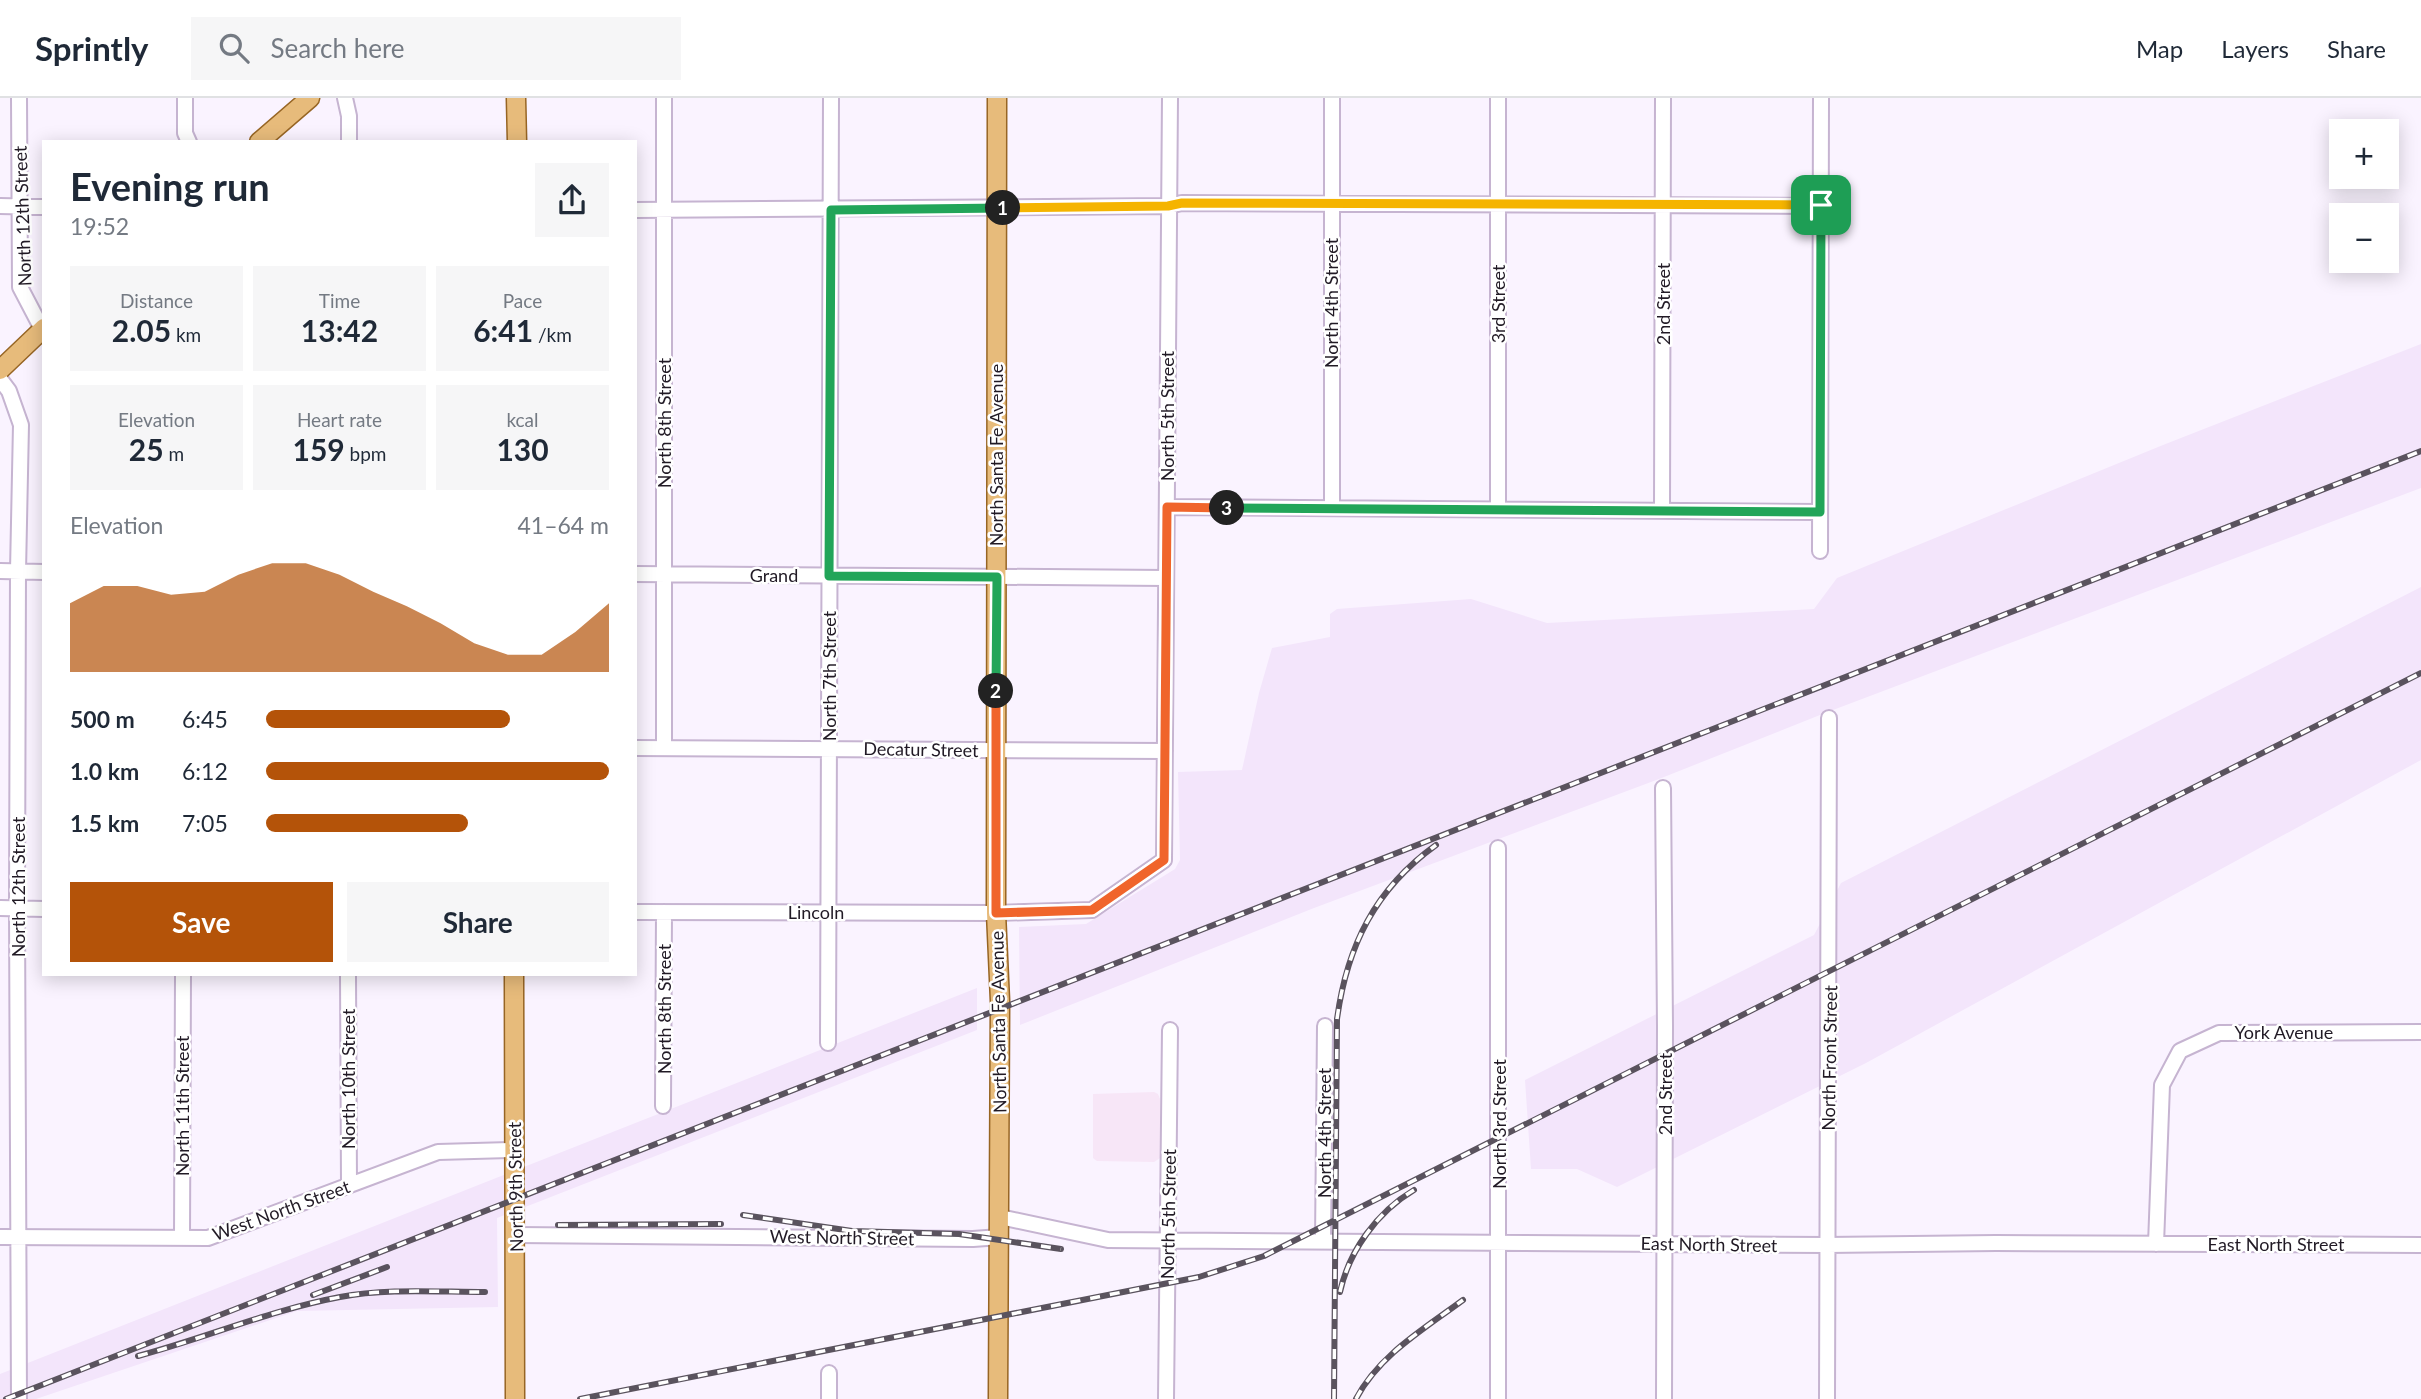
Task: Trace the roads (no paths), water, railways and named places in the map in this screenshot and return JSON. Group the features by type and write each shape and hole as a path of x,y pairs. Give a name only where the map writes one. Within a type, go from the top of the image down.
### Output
{"main road":[{"path":"261,140 310,98"},
{"path":"516,98 517,140"},
{"name":"North Santa Fe Avenue","path":"997,98 996,913 1000,1001 998,1399"},
{"path":"0,370 42,329"},
{"name":"North 9th Street","path":"514,976 517,1235 515,1399"}],"street":[{"name":"North 12th Street","path":"19,98 20,287 42,326"},
{"path":"186,98 188,140"},
{"path":"345,98 349,116 349,140"},
{"name":"North 8th Street","path":"664,98 664,748"},
{"name":"North 7th Street","path":"828,1043 831,98"},
{"name":"North 5th Street","path":"1164,860 1170,98"},
{"name":"North 4th Street","path":"1332,98 1332,508"},
{"name":"3rd Street","path":"1498,98 1498,509"},
{"name":"2nd Street","path":"1662,98 1662,510"},
{"path":"1820,551 1821,98"},
{"path":"637,210 831,210 1331,202 1821,205"},
{"path":"0,206 42,206"},
{"name":"North 12th Street","path":"0,379 9,391 21,425 17,908 19,1399"},
{"path":"1167,507 1820,512"},
{"path":"0,571 42,572"},
{"name":"Grand","path":"637,574 1166,578"},
{"name":"North Front Street","path":"1827,1399 1829,718"},
{"name":"Decatur Street","path":"637,748 1165,751"},
{"name":"2nd Street","path":"1663,788 1664,1399"},
{"name":"North 3rd Street","path":"1498,848 1498,1399"},
{"name":"Lincoln","path":"637,912 996,913 1092,910 1164,860"},
{"path":"0,908 42,909"},
{"name":"North 8th Street","path":"663,1106 664,912"},
{"name":"North 11th Street","path":"182,1237 183,976"},
{"name":"North 10th Street","path":"348,976 349,1184"},
{"name":"North 4th Street","path":"1323,1241 1325,1026"},
{"name":"North 5th Street","path":"1167,1399 1170,1030"},
{"name":"York Avenue","path":"2157,1244 2162,1085 2180,1051 2219,1033 2421,1032"},
{"name":"West North Street","path":"0,1237 208,1238 438,1152 514,1150"},
{"name":"East North Street","path":"1000,1217 1108,1240 1827,1245 2421,1245"},
{"name":"West North Street","path":"517,1235 973,1239 1000,1237"},
{"path":"829,1373 829,1399"}],"railway":[{"path":"6,1399 2421,451"},
{"path":"580,1399 1199,1277 1264,1256 2421,673"},
{"path":"1334,1399 1337,1019 1348,967 1367,921 1396,880 1436,845"},
{"path":"1340,1292 1350,1262 1366,1234 1388,1209 1414,1190"},
{"path":"743,1215 852,1231 959,1234 1061,1249"},
{"path":"558,1225 721,1224"},
{"path":"313,1295 387,1267"},
{"path":"138,1356 288,1309 340,1297 393,1291 485,1292"},
{"path":"1356,1399 1377,1369 1390,1356 1463,1300"}]}
